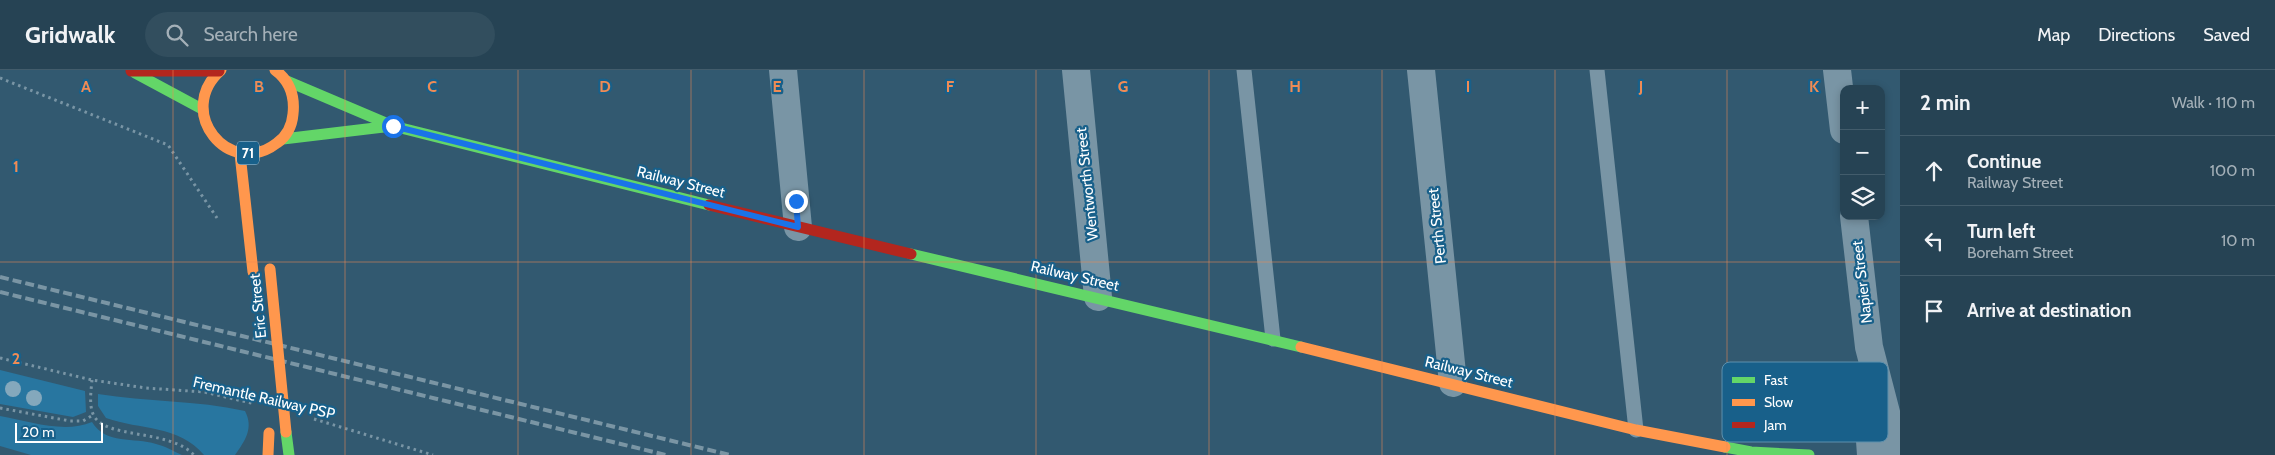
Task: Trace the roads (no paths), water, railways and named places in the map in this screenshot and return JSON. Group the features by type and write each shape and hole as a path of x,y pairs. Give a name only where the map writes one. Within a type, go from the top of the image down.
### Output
{"street":[{"path":"130,70 220,71"},
{"path":"130,70 202,109 204,95 210,82 220,71"},
{"path":"275,70 287,81 293,96 295,111 291,126 283,139"},
{"path":"783,70 798,227"},
{"name":"Wentworth Street","path":"1076,70 1098,297"},
{"name":"Perth Street","path":"1421,70 1453,383"},
{"path":"1837,70 1840,96"},
{"name":"Railway Street","path":"287,81 393,126 798,227 1273,339 1636,430 1753,454 1809,455"},
{"name":"71","path":"202,109 204,122 218,143 228,150 259,158 283,139"},
{"name":"Railway Street","path":"283,139 393,126"},
{"name":"Eric Street","path":"240,154 253,276"},
{"name":"Napier Street","path":"1854,220 1870,347 1874,362"},
{"name":"Eric Street","path":"269,265 289,455"},
{"name":"Napier Street","path":"1870,347 1870,362"},
{"name":"Napier Street","path":"1888,419 1897,455"},
{"path":"268,429 268,455"},
{"name":"Napier Street","path":"1870,442 1871,455"}],"lane":[{"path":"1244,70 1273,339"},
{"path":"1597,70 1636,430"}],"railway":[{"path":"0,277 730,455"},
{"path":"0,292 666,455"}]}
